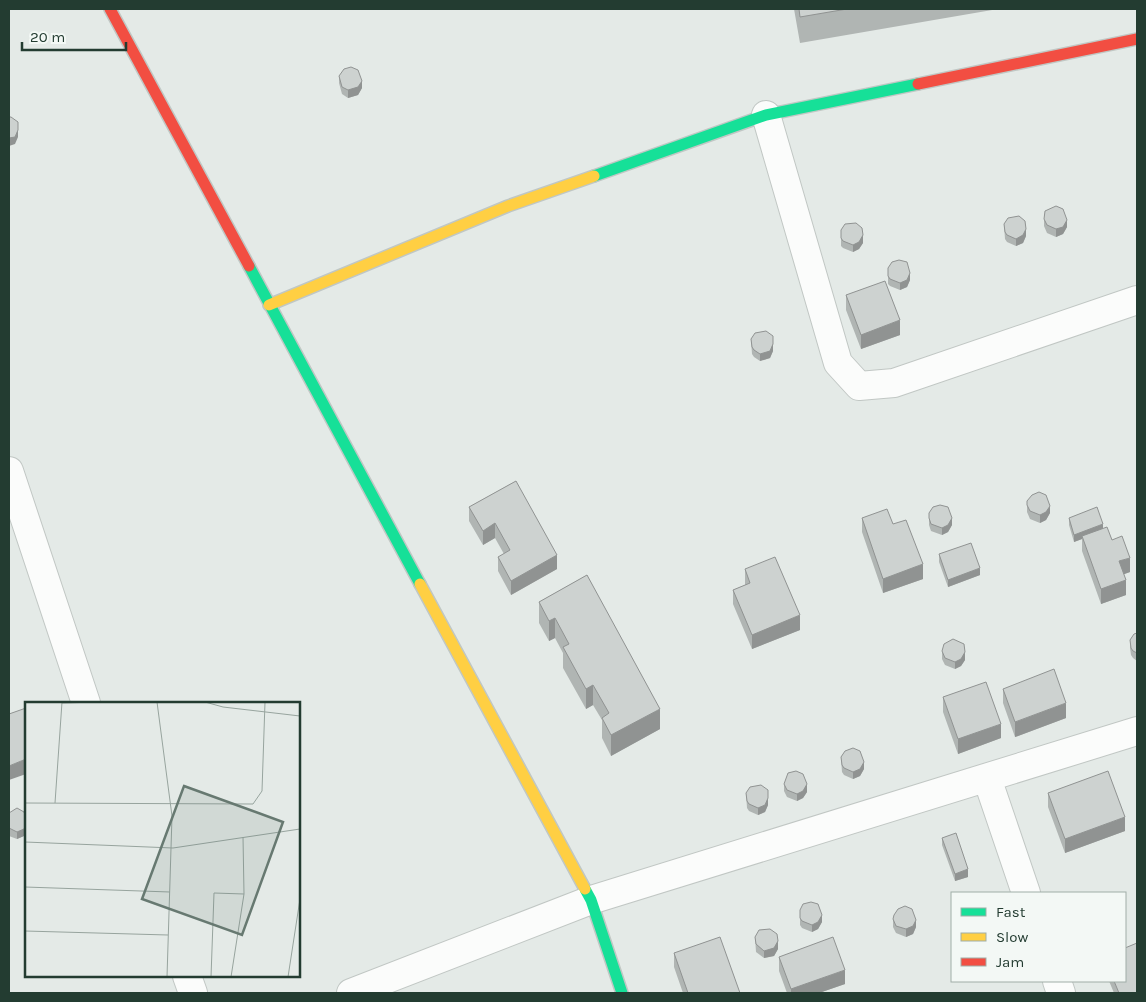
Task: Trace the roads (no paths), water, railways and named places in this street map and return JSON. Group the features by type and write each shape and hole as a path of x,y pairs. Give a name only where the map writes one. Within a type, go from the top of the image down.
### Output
{"street":[{"path":"110,9 591,900 622,993"},
{"path":"270,305 508,206 766,115 1137,39"},
{"path":"766,115 838,363 859,386 894,383 1137,300"},
{"path":"9,470 86,702"},
{"path":"351,993 591,900 1137,731"},
{"path":"986,778 1026,892"},
{"path":"186,977 193,993"}]}
